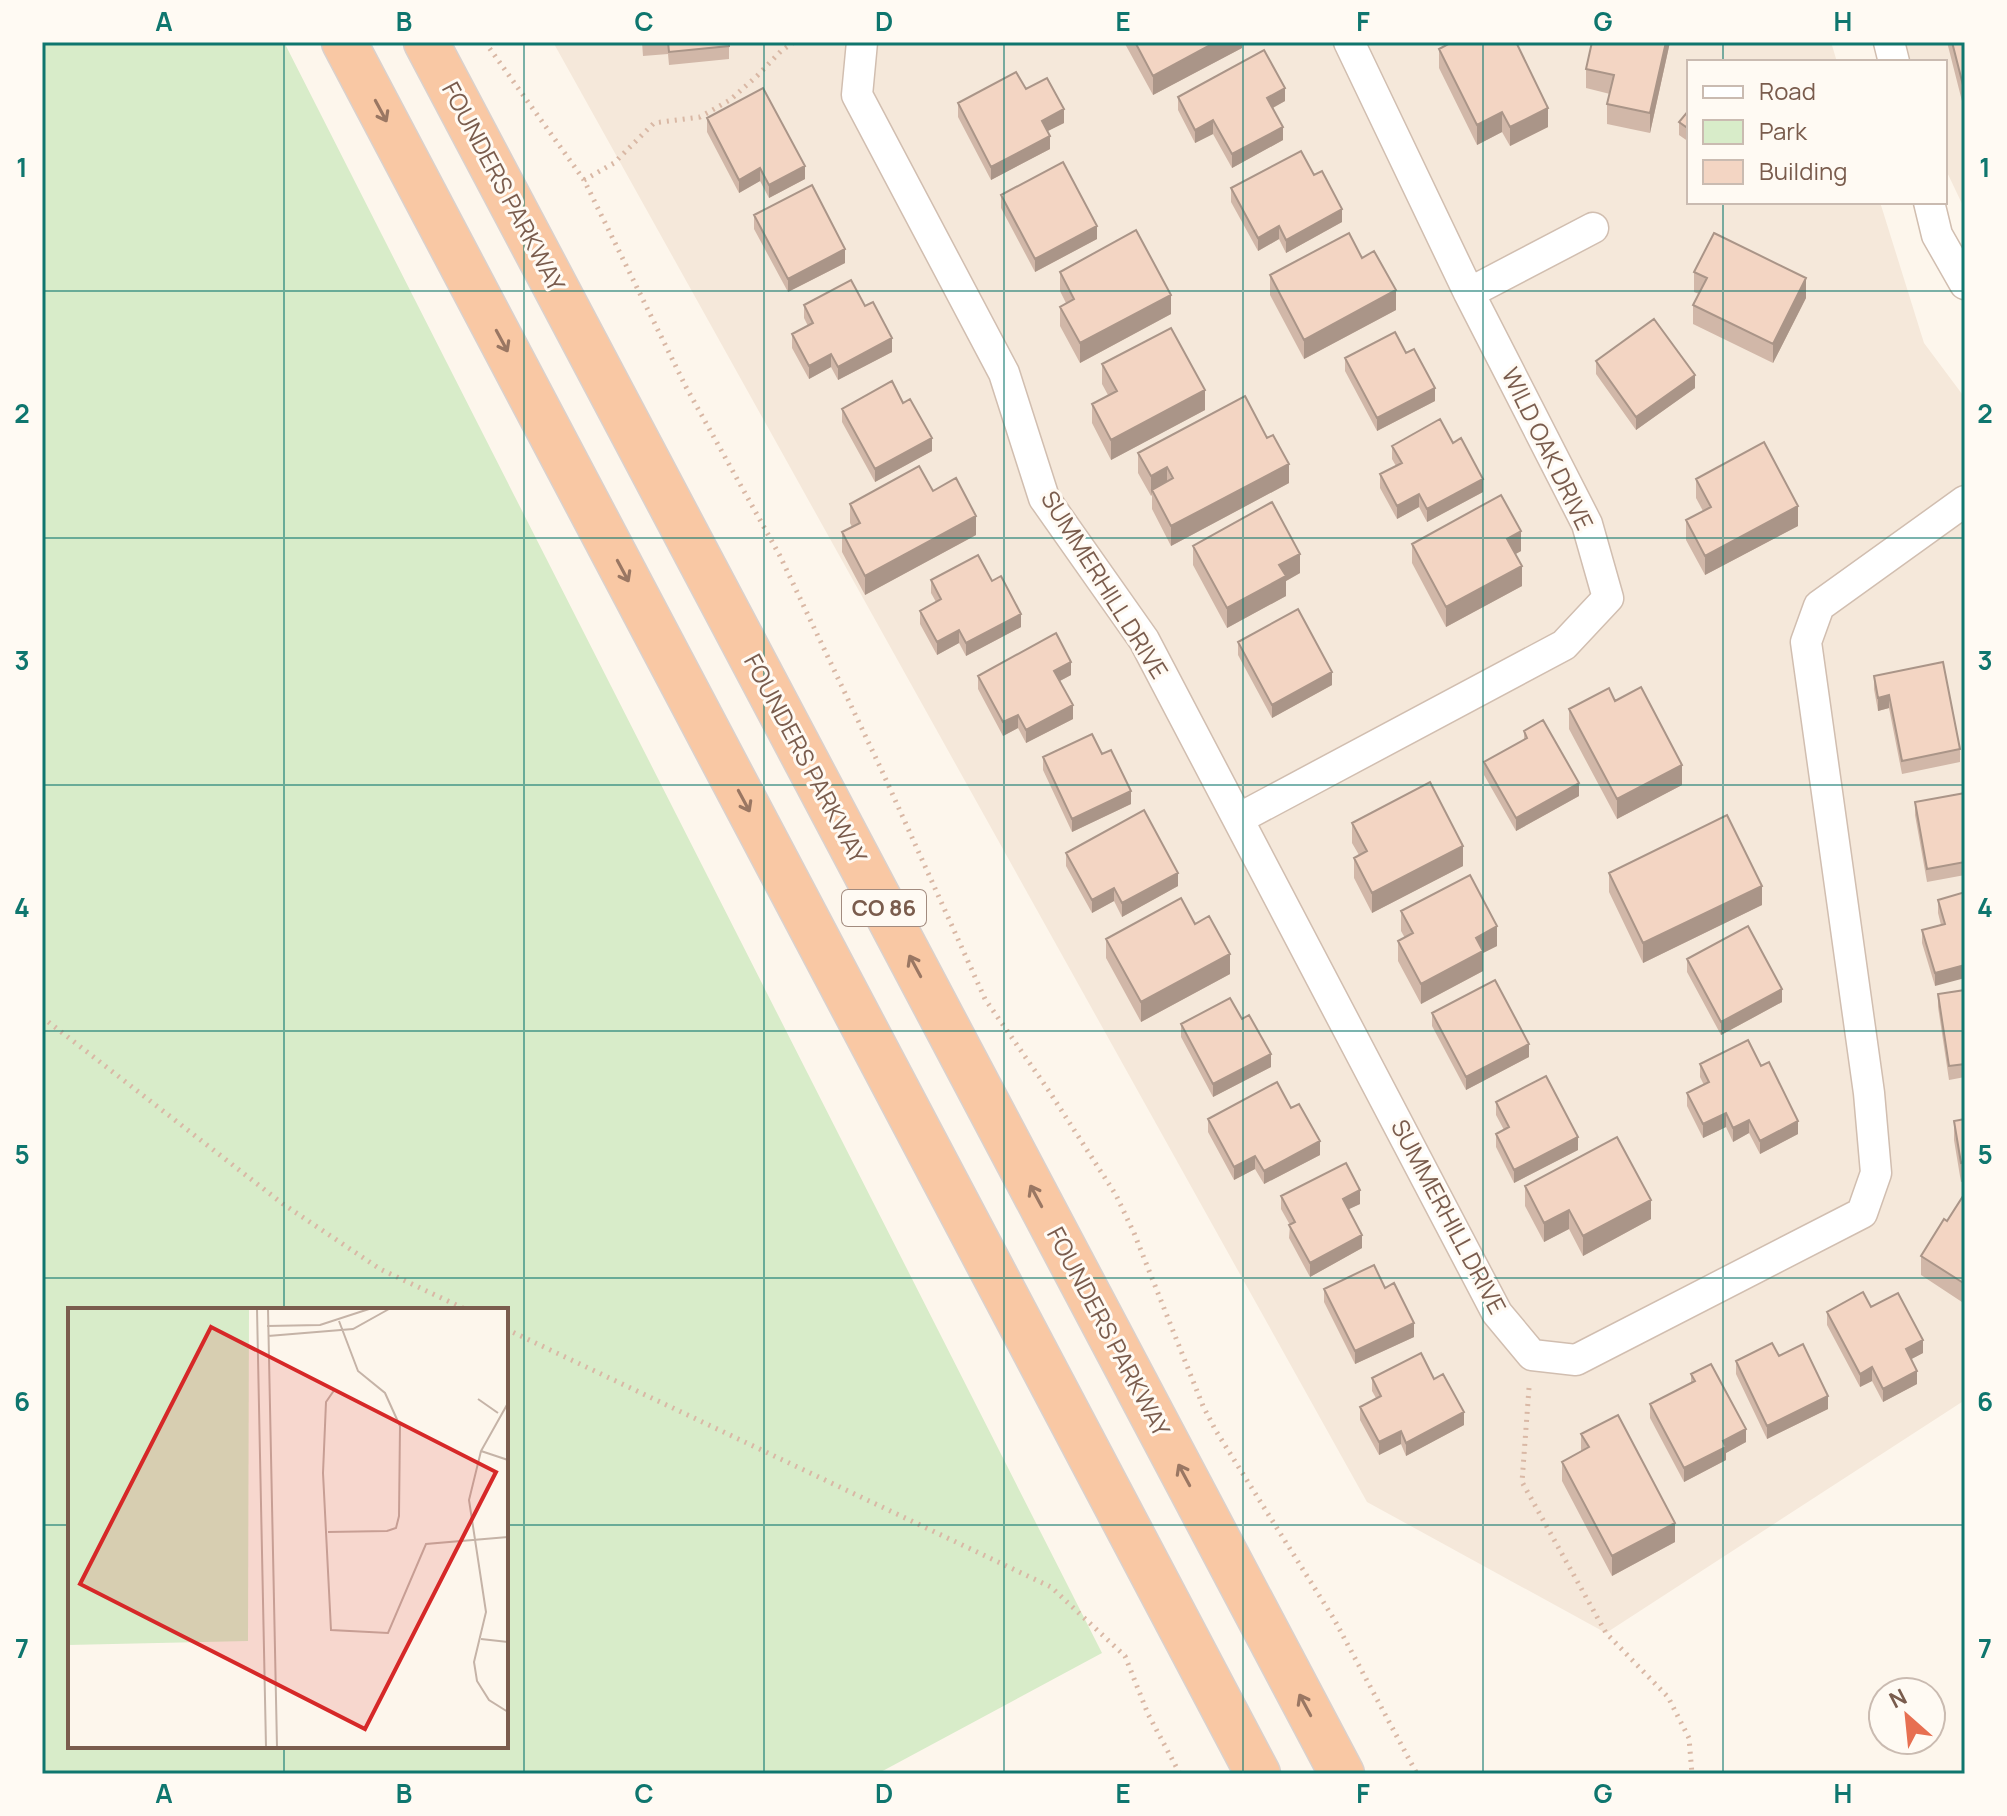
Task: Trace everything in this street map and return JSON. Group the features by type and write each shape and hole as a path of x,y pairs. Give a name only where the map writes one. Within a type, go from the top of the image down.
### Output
{"highway":[{"name":"CO 86","path":"344,42 1258,1774"},
{"name":"FOUNDERS PARKWAY","path":"426,42 1342,1774"}],"street":[{"name":"SUMMERHILL DRIVE","path":"862,42 857,95 1004,373 1044,498 1144,640 1497,1313 1532,1355"},
{"name":"WILD OAK DRIVE","path":"1238,819 1564,645 1608,598 1587,524 1469,293 1349,42"},
{"path":"1929,204 1937,235 1965,284"},
{"path":"1469,293 1593,228"},
{"path":"1532,1355 1576,1360 1862,1213 1876,1173 1869,1093 1806,642 1819,606 1965,501"}],"path":[{"path":"485,42 584,180 686,387 780,556 985,999 1116,1195 1140,1246 1203,1406 1334,1619 1417,1774"},
{"path":"584,180 614,163 654,123 700,117 730,100 794,42"},
{"path":"42,1017 283,1204 380,1269 463,1308"},
{"path":"508,1330 1051,1587 1125,1656 1148,1714 1180,1774"},
{"path":"1532,1355 1522,1482 1606,1633 1668,1697 1689,1738 1692,1774"}],"shaded area":[{"path":"553,42 1831,42 1836,60 1687,60 1687,204 1881,204 1924,343 1965,398 1965,1400 1606,1633 1367,1502"},
{"path":"1885,42 1965,42 1965,210 1947,172 1947,60 1894,60"}],"green space":[{"path":"42,42 284,42 1102,1653 877,1774 42,1774"}],"building":[{"path":"668,42 729,42 729,46 669,52"},
{"path":"1135,42 1216,42 1153,76"},
{"path":"1452,42 1516,42 1548,108 1510,127 1502,112 1477,125 1439,49"},
{"path":"1592,42 1666,42 1650,113 1607,104 1614,75 1586,69"},
{"path":"1952,42 1965,42 1965,85 1963,85"},
{"path":"1264,50 1285,88 1267,98 1283,127 1232,154 1213,120 1195,130 1178,97"},
{"path":"1016,72 1026,89 1047,78 1064,109 1042,121 1050,136 991,167 958,103"},
{"path":"763,88 805,166 769,185 760,168 739,180 707,118"},
{"path":"1687,112 1687,128 1679,122"},
{"path":"1301,151 1314,175 1322,171 1342,209 1286,240 1279,226 1258,238 1231,188"},
{"path":"1063,162 1097,226 1035,259 1001,195"},
{"path":"812,185 845,249 788,279 754,215"},
{"path":"1136,230 1171,295 1080,343 1060,307 1074,299 1060,272"},
{"path":"1349,233 1362,258 1374,251 1396,290 1304,340 1270,275"},
{"path":"1714,233 1806,278 1773,344 1693,305 1707,278 1694,272"},
{"path":"851,280 865,306 873,302 892,338 838,367 831,354 809,366 792,334 813,323 804,305"},
{"path":"1654,319 1695,375 1636,417 1596,361"},
{"path":"1171,328 1205,390 1111,440 1092,404 1117,391 1102,364"},
{"path":"1395,332 1406,353 1414,349 1435,388 1377,418 1345,358"},
{"path":"892,381 903,403 910,399 932,438 875,469 842,409"},
{"path":"1245,396 1267,438 1273,435 1289,464 1171,526 1152,490 1173,478 1167,467 1151,476 1138,453"},
{"path":"1440,419 1453,443 1461,438 1483,479 1427,509 1419,494 1397,506 1380,474 1402,463 1392,446"},
{"path":"1764,442 1798,506 1705,556 1686,520 1711,507 1696,479"},
{"path":"919,466 933,491 956,478 976,516 865,576 842,532 860,523 850,504"},
{"path":"1501,495 1521,531 1507,539 1522,566 1446,607 1412,544"},
{"path":"1272,502 1300,554 1279,565 1286,576 1227,608 1193,546"},
{"path":"978,555 992,581 1001,576 1021,614 966,643 959,630 937,642 920,611 941,599 931,580"},
{"path":"1298,609 1332,672 1272,705 1238,642"},
{"path":"1056,633 1071,662 1054,671 1073,705 1026,730 1018,715 1003,722 978,676"},
{"path":"1943,662 1960,749 1902,761 1889,695 1878,698 1874,676"},
{"path":"1641,687 1682,765 1617,799 1569,709 1609,688 1615,701"},
{"path":"1543,720 1579,783 1516,818 1484,762 1527,738 1524,731"},
{"path":"1092,734 1102,754 1111,750 1131,791 1072,819 1043,757"},
{"path":"1430,782 1463,846 1372,893 1354,858 1367,851 1352,823"},
{"path":"1965,793 1965,862 1927,869 1915,802"},
{"path":"1144,810 1178,873 1122,903 1114,888 1092,900 1066,853"},
{"path":"1727,815 1762,886 1643,943 1609,873"},
{"path":"1470,875 1497,926 1476,938 1483,951 1421,984 1398,941 1413,933 1401,911"},
{"path":"1965,892 1965,965 1935,973 1922,930 1945,924 1938,900"},
{"path":"1181,898 1195,924 1209,916 1230,954 1141,1002 1106,939"},
{"path":"1748,926 1782,989 1721,1022 1687,959"},
{"path":"1495,980 1529,1044 1466,1077 1432,1013"},
{"path":"1965,990 1965,1064 1949,1066 1938,994"},
{"path":"1230,998 1242,1019 1249,1015 1271,1054 1213,1084 1181,1024"},
{"path":"1748,1040 1761,1066 1769,1062 1798,1121 1760,1141 1749,1120 1733,1128 1726,1113 1703,1124 1687,1093 1709,1082 1700,1064"},
{"path":"1546,1076 1578,1137 1514,1170 1496,1134 1509,1127 1496,1102"},
{"path":"1277,1082 1291,1108 1299,1104 1320,1141 1264,1171 1255,1156 1234,1167 1208,1119"},
{"path":"1965,1119 1965,1162 1961,1163 1954,1121"},
{"path":"1617,1137 1651,1200 1583,1236 1569,1210 1544,1223 1525,1186"},
{"path":"1346,1163 1360,1190 1343,1199 1362,1235 1310,1263 1289,1225 1295,1222 1281,1196"},
{"path":"1965,1193 1965,1284 1921,1256"},
{"path":"1374,1265 1385,1288 1394,1283 1414,1323 1355,1351 1324,1289"},
{"path":"1863,1292 1871,1307 1898,1293 1923,1340 1906,1349 1917,1371 1883,1389 1872,1367 1860,1374 1827,1312"},
{"path":"1772,1343 1779,1356 1803,1344 1828,1396 1767,1426 1736,1361"},
{"path":"1421,1353 1434,1379 1443,1374 1464,1412 1406,1443 1401,1431 1379,1442 1360,1407 1381,1396 1372,1378"},
{"path":"1711,1364 1746,1429 1723,1441 1726,1447 1684,1468 1650,1404 1695,1381 1691,1374"},
{"path":"1618,1415 1675,1523 1612,1556 1562,1462 1589,1447 1581,1434"}]}
